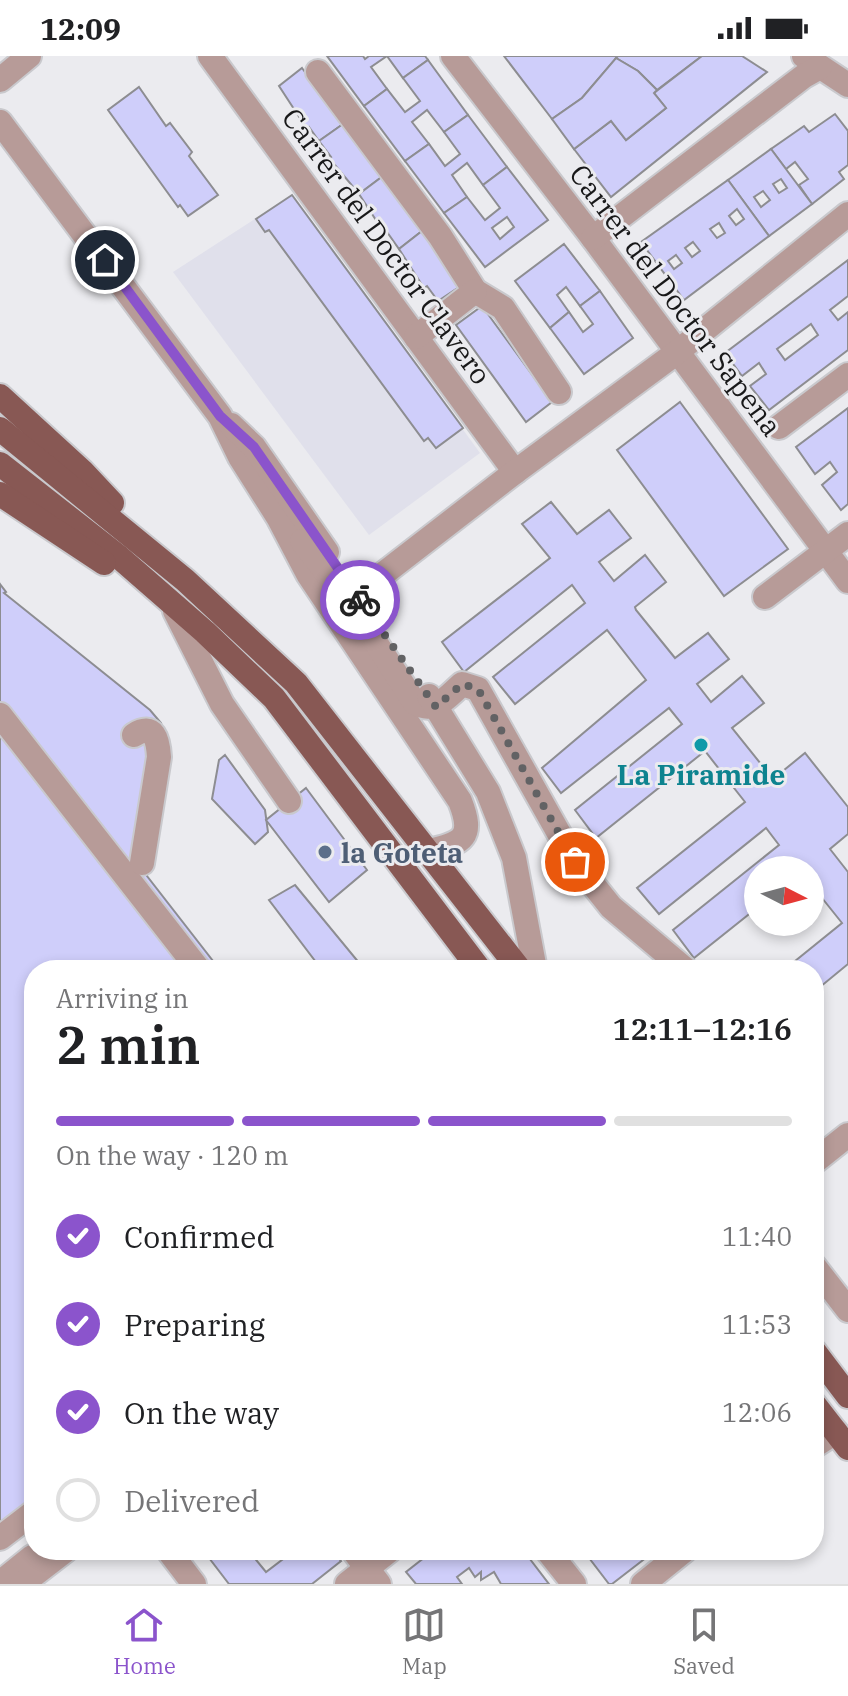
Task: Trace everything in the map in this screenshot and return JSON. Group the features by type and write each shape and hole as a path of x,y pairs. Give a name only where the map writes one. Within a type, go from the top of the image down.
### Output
{"main road":[{"path":"0,396 82,471 185,580"},
{"path":"0,429 185,580 296,683 512,960"},
{"path":"0,464 108,548 205,632 274,698 472,960"},
{"path":"0,494 205,632"},
{"path":"824,1364 848,1396"},
{"path":"824,1417 842,1440"}],"street":[{"path":"0,80 29,56"},
{"name":"Carrer del Doctor Clavero","path":"210,56 515,472"},
{"name":"Carrer del Doctor Sapena","path":"453,56 593,238 848,581"},
{"path":"593,238 804,76 812,61 848,85"},
{"path":"318,72 440,236 475,291 503,308 559,392"},
{"path":"0,122 220,416 240,457 278,517 308,574 460,801 468,822 464,836 453,846 429,851"},
{"path":"356,595 676,353 848,214"},
{"path":"416,337 475,291"},
{"path":"779,427 848,375"},
{"path":"220,416 254,447 436,707 488,792 514,858 533,960"},
{"path":"278,517 310,549 415,703 425,708 436,707 462,684 478,689 575,862 611,907 674,960"},
{"path":"765,597 848,534"},
{"path":"175,611 222,704 289,801"},
{"path":"0,715 191,960"},
{"path":"134,735 140,731 155,734 159,757 142,863"},
{"path":"824,1154 848,1135"},
{"path":"824,1279 848,1310"},
{"path":"0,1538 24,1520"},
{"path":"8,1576 28,1560"},
{"path":"8,1576 44,1560"},
{"path":"176,1560 194,1584"},
{"path":"555,1560 574,1584"},
{"path":"643,1584 673,1560"},
{"path":"347,1584 366,1568"}],"shaded area":[{"path":"292,195 480,453 369,535 173,272"}],"building":[{"path":"327,56 363,56 365,59 369,56 387,56 371,67 387,89 364,106"},
{"path":"387,56 425,56 428,60 403,78"},
{"path":"504,56 618,56 582,98 552,119"},
{"path":"702,56 657,90 638,71 616,58"},
{"path":"702,56 742,56 767,72 611,197 574,149 611,121 626,140 666,108 654,93"},
{"path":"616,58 638,71 657,90 654,93 666,108 626,140 611,121 574,149 552,119 582,98"},
{"path":"428,60 468,115 444,132 427,110 412,122 429,144 405,161 364,106 387,89 405,112 420,101 403,78"},
{"path":"302,68 343,124 319,141 309,127 307,129 279,86"},
{"path":"139,87 166,126 170,123 192,152 189,156 218,195 188,216 180,205 178,207 108,110"},
{"path":"835,114 848,131 848,165 839,172 844,179 812,204 799,185 808,179 795,162 786,169 771,149 804,126 809,132"},
{"path":"468,115 507,167 483,185 467,163 452,175 467,197 444,213 405,161 429,144 445,166 460,154 444,132"},
{"path":"343,124 383,176 359,194 319,141"},
{"path":"771,149 812,204 769,236 728,180","holes":["781,179 787,188 779,193 773,184","763,191 770,200 761,207 754,197"]},
{"path":"507,167 548,220 485,267 444,213 467,197 485,220 500,208 483,185","holes":["507,217 514,227 500,239 492,228"]},
{"path":"383,176 422,231 399,249 387,232 385,234 359,194"},
{"path":"728,180 769,236 684,300 641,242","holes":["737,209 744,219 736,225 729,216","719,223 725,233 717,238 710,229","693,242 700,251 692,257 685,248","676,255 682,263 674,269 668,261"]},
{"path":"292,195 463,428 436,448 428,438 424,441 269,230 265,232 256,219"},
{"path":"422,231 462,285 438,301 427,286 424,288 399,249"},
{"path":"564,244 600,291 580,306 566,287 557,295 569,312 550,328 515,281"},
{"path":"848,260 848,296 830,310 838,320 848,312 848,350 769,410 750,386 766,374 759,363 742,376 725,353","holes":["811,324 818,335 785,360 777,349"]},
{"path":"600,291 633,338 584,374 550,328 569,312 583,332 593,324 580,306"},
{"path":"482,306 552,402 526,422 456,325"},
{"path":"680,402 788,549 724,596 617,450"},
{"path":"848,408 848,504 841,510 822,485 837,472 830,462 815,474 796,447"},
{"name":"La Piramide","path":"551,502 577,534 609,510 631,538 599,562 614,581 645,555 666,582 635,607 636,610 675,658 708,633 729,659 697,684 711,702 742,676 764,703 732,728 773,779 805,753 848,807 848,834 830,849 848,872 848,964 824,984 824,960 796,960 842,923 824,900 824,856 765,856 779,845 766,828 659,914 637,888 745,802 705,751 596,838 575,810 682,724 669,708 561,793 542,768 646,680 607,630 515,704 493,677 585,603 572,585 464,672 442,642 550,558 522,524"},
{"path":"0,584 4,593 150,710 161,723 168,748 147,876 212,960 24,960 24,1509 0,1527"},
{"path":"225,755 265,810 268,832 255,844 212,799 219,760"},
{"path":"306,788 367,870 329,902 266,820"},
{"name":"La Piramide","path":"744,873 744,918 694,958 673,930"},
{"path":"295,885 357,960 314,960 269,900"},
{"path":"211,1560 256,1560 266,1572 282,1560 341,1561 312,1584 229,1584"},
{"path":"421,1560 531,1560 549,1584 501,1584 494,1572 481,1580 481,1572 475,1577 469,1568 457,1577 462,1584 416,1584 406,1572"},
{"path":"591,1560 643,1560 612,1584"}],"way so far":[{"path":"360,600 436,707 462,684 478,689 575,862"}],"place":[{"name":"La Piramide","path":"701,745"},
{"name":"la Goteta","path":"325,852"}],"route":[{"path":"105,260 220,416 254,447 360,600"}]}
